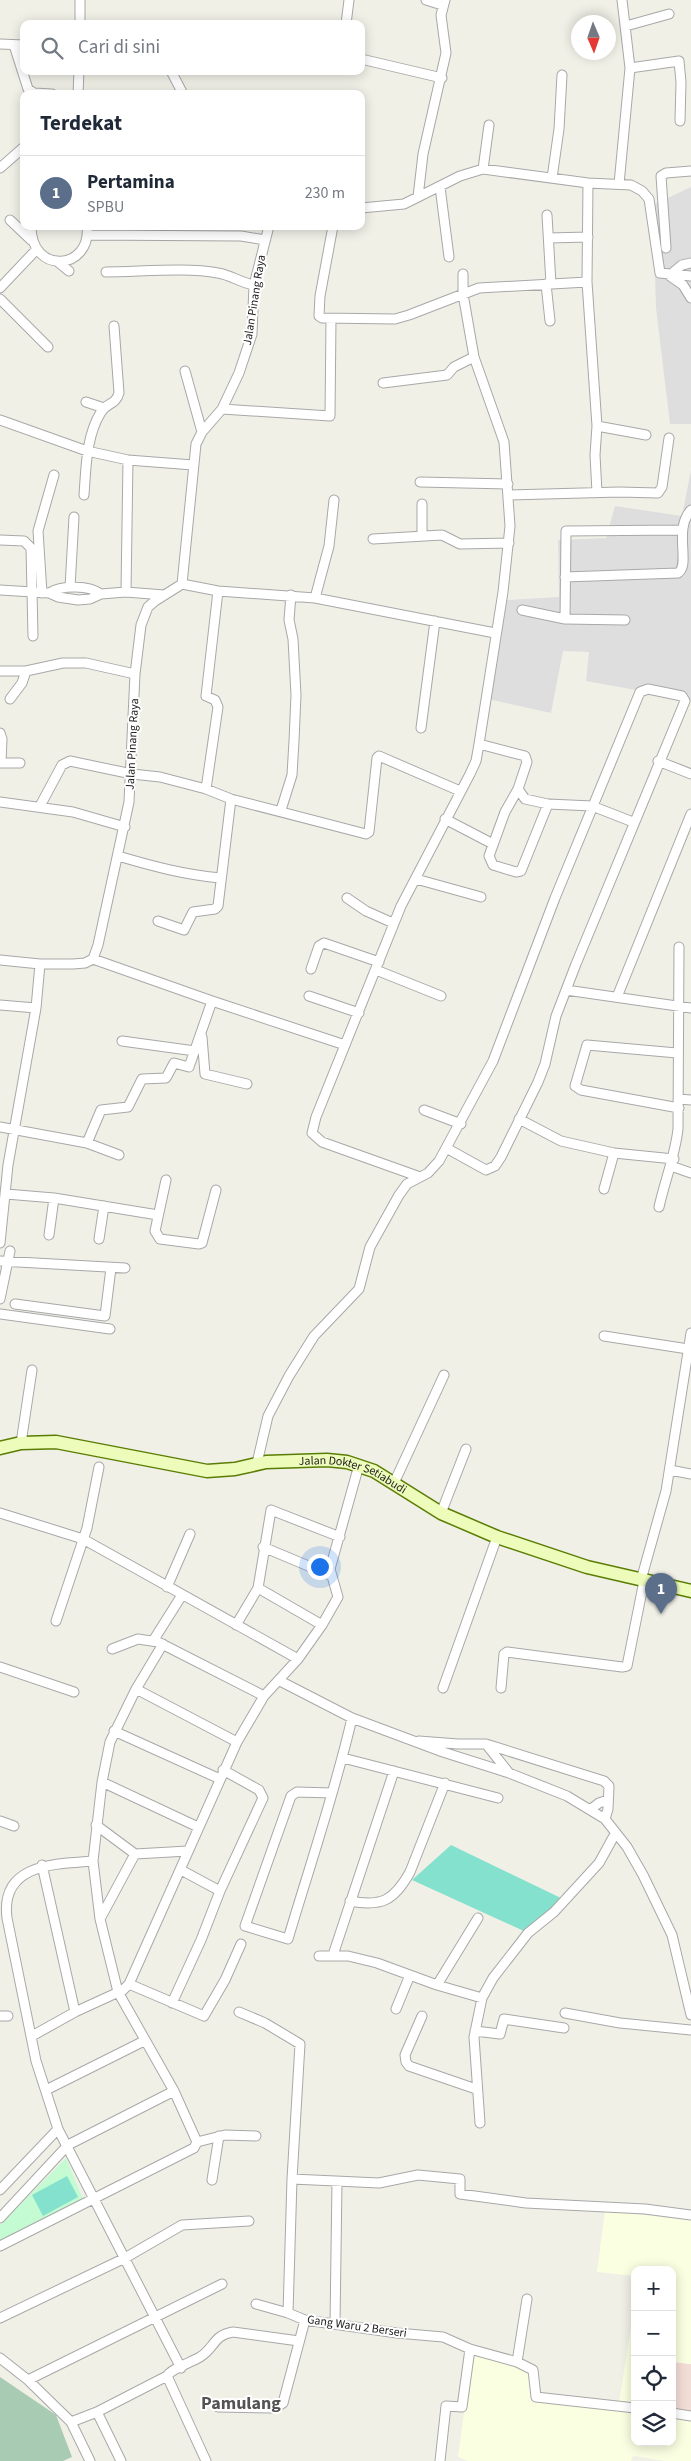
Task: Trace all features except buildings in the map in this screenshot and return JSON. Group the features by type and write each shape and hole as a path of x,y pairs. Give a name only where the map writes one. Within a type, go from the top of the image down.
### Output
{"main road":[{"name":"Jalan Dokter Setiabudi","path":"0,1448 41,1441 71,1444 207,1471 235,1469 258,1460 327,1460 360,1465 394,1483 441,1513 497,1537 587,1567 691,1591"}],"street":[{"path":"80,0 80,20"},
{"path":"346,20 349,0"},
{"path":"418,197 423,154 442,78 446,43 441,15 444,3 426,0"},
{"path":"619,184 630,68 622,0"},
{"path":"626,26 670,14"},
{"path":"0,44 20,45"},
{"path":"14,45 20,64"},
{"path":"365,60 442,78"},
{"path":"630,68 679,61 681,82 680,121"},
{"path":"24,75 30,90"},
{"path":"78,90 79,75"},
{"path":"173,75 181,90"},
{"path":"552,178 560,129 562,75"},
{"path":"483,169 489,125"},
{"path":"0,168 20,150"},
{"path":"365,208 404,204 460,176 483,169 588,183 631,185 642,191 649,199 658,270 662,275 691,276"},
{"path":"666,248 661,176 666,173 691,171"},
{"path":"588,183 587,282 597,426 595,455 597,492"},
{"path":"440,187 448,258"},
{"path":"547,215 550,321"},
{"path":"10,220 20,230"},
{"path":"20,230 31,240 36,250 42,256 58,262 69,271"},
{"path":"31,230 31,240"},
{"name":"Jalan Pinang Raya","path":"93,959 118,856 132,774 135,674 141,625 148,607 182,584 196,444 202,432 222,409 239,373 252,334 254,286 268,230"},
{"path":"332,230 320,296 319,316 322,318 395,319 409,316 479,288 497,285 587,282"},
{"path":"58,262 69,260 79,254 85,246 88,231 241,236 264,240"},
{"path":"549,238 588,237"},
{"path":"0,288 36,250"},
{"path":"670,276 682,265 691,263"},
{"path":"106,272 210,272 230,276 240,283 254,286"},
{"path":"420,1177 322,1142 315,1138 312,1133 316,1117 359,1013 393,923 476,760 479,744 509,543 509,495 504,442 474,356 463,294 463,274"},
{"path":"670,276 683,285 691,298"},
{"path":"0,300 48,347"},
{"path":"222,409 330,416 332,318"},
{"path":"84,496 87,451 100,413 104,408 118,400 114,326"},
{"path":"383,383 447,375 454,367 474,356"},
{"path":"185,372 202,432"},
{"path":"86,402 104,408"},
{"path":"0,420 87,451 128,460 193,465"},
{"path":"597,426 646,435"},
{"path":"509,495 597,492 658,493 662,487 669,438"},
{"path":"126,592 128,460"},
{"path":"45,593 38,531 54,476"},
{"path":"420,482 508,484"},
{"path":"315,598 329,546 334,500"},
{"path":"422,504 422,535"},
{"path":"565,577 678,573 683,566 682,522 691,510"},
{"path":"70,587 74,517"},
{"path":"565,619 566,531 681,530"},
{"path":"373,539 442,535 460,544 509,543"},
{"path":"0,540 24,540 31,548 33,636"},
{"path":"182,584 218,591 315,598 495,633"},
{"path":"45,593 70,587 85,588 102,594"},
{"path":"0,590 45,593 78,600 102,594 126,592 164,595"},
{"path":"206,789 218,707 215,700 206,696 218,591"},
{"path":"281,810 292,775 294,741 296,695 294,639 289,620 292,595"},
{"path":"522,610 565,619 625,620"},
{"path":"421,728 435,622"},
{"path":"0,671 26,671 63,663 86,663 135,674"},
{"path":"10,699 22,683 26,671"},
{"path":"258,1460 268,1416 289,1376 314,1336 359,1289 364,1263 380,1228 407,1184 433,1168 448,1149 493,1061 592,806 640,692 648,688 682,696 685,701 658,761 556,1016 545,1064 501,1157 489,1170 448,1149"},
{"path":"0,733 2,739 1,763 20,763"},
{"path":"479,744 525,756 527,762 518,789 505,812 493,844 489,856 490,862 519,873 548,804"},
{"path":"40,806 62,765 66,762 160,777 206,789 231,799 281,810 368,834 377,758 379,756 460,790"},
{"path":"658,761 691,774"},
{"path":"518,789 525,799 548,804 592,806 634,822"},
{"path":"158,921 184,930 193,912 215,909 218,906 231,799"},
{"path":"0,802 73,812 124,827"},
{"path":"616,998 691,814"},
{"path":"445,819 493,844"},
{"path":"118,856 188,874 221,878"},
{"path":"416,879 481,897"},
{"path":"347,898 366,911 393,923"},
{"path":"310,969 319,946 324,943 440,996"},
{"path":"659,1207 665,1180 672,1163 679,1104 679,948"},
{"path":"0,960 40,964 74,964 85,963 93,959 345,1045"},
{"path":"0,1243 14,1129 36,1008 40,964"},
{"path":"566,990 691,1008"},
{"path":"309,996 359,1013"},
{"path":"87,1144 102,1110 128,1107 142,1078 166,1078 174,1063 189,1067 212,1001"},
{"path":"0,1005 36,1008"},
{"path":"202,1032 205,1074 247,1084"},
{"path":"122,1041 195,1051"},
{"path":"678,1053 587,1045 575,1086 581,1090 679,1104 691,1100"},
{"path":"424,1110 461,1124"},
{"path":"520,1119 561,1141 672,1163 691,1173"},
{"path":"0,1127 87,1144 119,1155"},
{"path":"604,1189 614,1153"},
{"path":"166,1180 155,1231 160,1239 199,1244 204,1240 216,1190"},
{"path":"6,1194 54,1198 158,1215"},
{"path":"49,1235 54,1198"},
{"path":"99,1239 104,1206"},
{"path":"0,1299 4,1262 10,1251"},
{"path":"4,1262 125,1268"},
{"path":"15,1304 105,1316 111,1268"},
{"path":"0,1314 110,1329"},
{"path":"501,1688 504,1654 507,1652 622,1667 627,1666 642,1581 670,1470 691,1333"},
{"path":"604,1336 688,1349"},
{"path":"21,1443 32,1370"},
{"path":"394,1483 444,1374"},
{"path":"441,1513 466,1449"},
{"path":"32,2036 75,2012 118,1992 129,1984 182,1870 198,1826 237,1742 264,1696 280,1681 298,1659 322,1625 338,1597 338,1588 330,1575 330,1569 360,1465"},
{"path":"56,1621 83,1539 98,1467"},
{"path":"670,1470 691,1474"},
{"path":"236,1625 258,1588 263,1548 271,1510 340,1537"},
{"path":"0,1513 83,1539 298,1659"},
{"path":"167,1587 190,1534"},
{"path":"443,1688 497,1537"},
{"path":"263,1548 330,1575"},
{"path":"258,1588 322,1625"},
{"path":"153,1641 182,1595"},
{"path":"112,1649 131,1641 153,1641 163,1644 264,1696"},
{"path":"163,1644 114,1731 102,1782 93,1861 100,1919 118,1992 174,2091 197,2142"},
{"path":"0,1667 74,1692"},
{"path":"280,1681 352,1718 413,1741 509,1773 567,1796 605,1819 627,1847 644,1875 672,1935 691,2015"},
{"path":"136,1689 237,1742"},
{"path":"332,1793 298,1792 291,1796 245,1926 288,1939 343,1758 352,1718"},
{"path":"114,1731 259,1790 263,1798 220,1891 201,1940 172,2003"},
{"path":"413,1741 486,1744 604,1781 609,1786 605,1819"},
{"path":"486,1744 509,1773"},
{"path":"343,1758 498,1798"},
{"path":"334,1952 394,1771"},
{"path":"102,1782 198,1826"},
{"path":"350,1901 371,1905 383,1902 402,1884 410,1872 445,1784"},
{"path":"591,1809 599,1802 608,1800"},
{"path":"0,1822 14,1826"},
{"path":"96,1825 136,1854 188,1851"},
{"path":"480,2123 474,2058 475,2031 482,1998 493,1978 528,1933 554,1912 599,1863 615,1834"},
{"path":"100,1919 136,1854"},
{"path":"93,1861 42,1865 21,1876 13,1885 4,1906 36,2062 58,2129 68,2145 181,2368"},
{"path":"42,1865 75,2012"},
{"path":"182,1870 220,1891"},
{"path":"437,1985 478,1918"},
{"path":"129,1984 204,2016 225,1980 241,1944"},
{"path":"319,1956 348,1956 377,1963 437,1985 482,1998"},
{"path":"396,2009 410,1975"},
{"path":"688,2001 691,1984"},
{"path":"239,2012 265,2023 300,2044 292,2179 288,2313"},
{"path":"565,2013 620,2023 691,2030"},
{"path":"422,2016 404,2058 406,2062 425,2072 476,2089"},
{"path":"475,2031 500,2034 504,2019 564,2028"},
{"path":"46,2090 144,2041"},
{"path":"0,2218 68,2145 174,2091"},
{"path":"0,2190 58,2129"},
{"path":"212,2180 219,2136"},
{"path":"0,2246 194,2148 197,2142 219,2136 256,2136"},
{"path":"292,2179 379,2183 418,2175 460,2179 460,2194 526,2203 645,2209 691,2215"},
{"path":"335,2324 337,2182"},
{"path":"0,2318 125,2258 182,2225 249,2220"},
{"path":"28,2380 222,2284"},
{"path":"517,2362 527,2299"},
{"name":"Gang Waru 2 Berseri","path":"256,2304 288,2313 304,2320 397,2333 434,2335 470,2349 517,2362 533,2370 536,2398 631,2408"},
{"path":"218,2407 275,2408 281,2405 304,2320"},
{"path":"70,2422 97,2412 167,2376 172,2370 181,2368 205,2353 223,2334 233,2332 299,2341"},
{"path":"440,2461 446,2406 462,2407 470,2349"},
{"path":"0,2358 8,2367 28,2380 70,2422 90,2461"},
{"path":"167,2376 206,2461"},
{"path":"97,2412 122,2461"},
{"path":"676,2414 691,2416"}],"shaded area":[{"path":"691,187 691,424 670,424 656,308 653,205"},
{"path":"691,470 691,700 586,681 589,652 563,651 551,713 488,699 507,600 559,597 558,540 606,538 615,506 682,516"},
{"path":"451,1845 563,1899 526,1932 412,1880"},
{"path":"67,2176 78,2197 43,2216 32,2195"},
{"path":"605,2211 691,2220 691,2364 676,2362 676,2266 631,2266 631,2276 597,2272"},
{"path":"631,2327 631,2446 676,2446 676,2419 691,2421 691,2461 666,2461 633,2456 631,2461 468,2461 458,2457 472,2353 529,2371 533,2400 618,2410"},
{"path":"676,2362 691,2364 691,2414 676,2412"},
{"path":"0,2377 56,2415 72,2457 63,2461 0,2461"}],"green space":[{"path":"66,2158 83,2199 0,2243 0,2225"}],"place":[{"name":"Pertamina","path":"661,1614"}],"district":[{"name":"Pamulang","path":"241,2403"}]}
